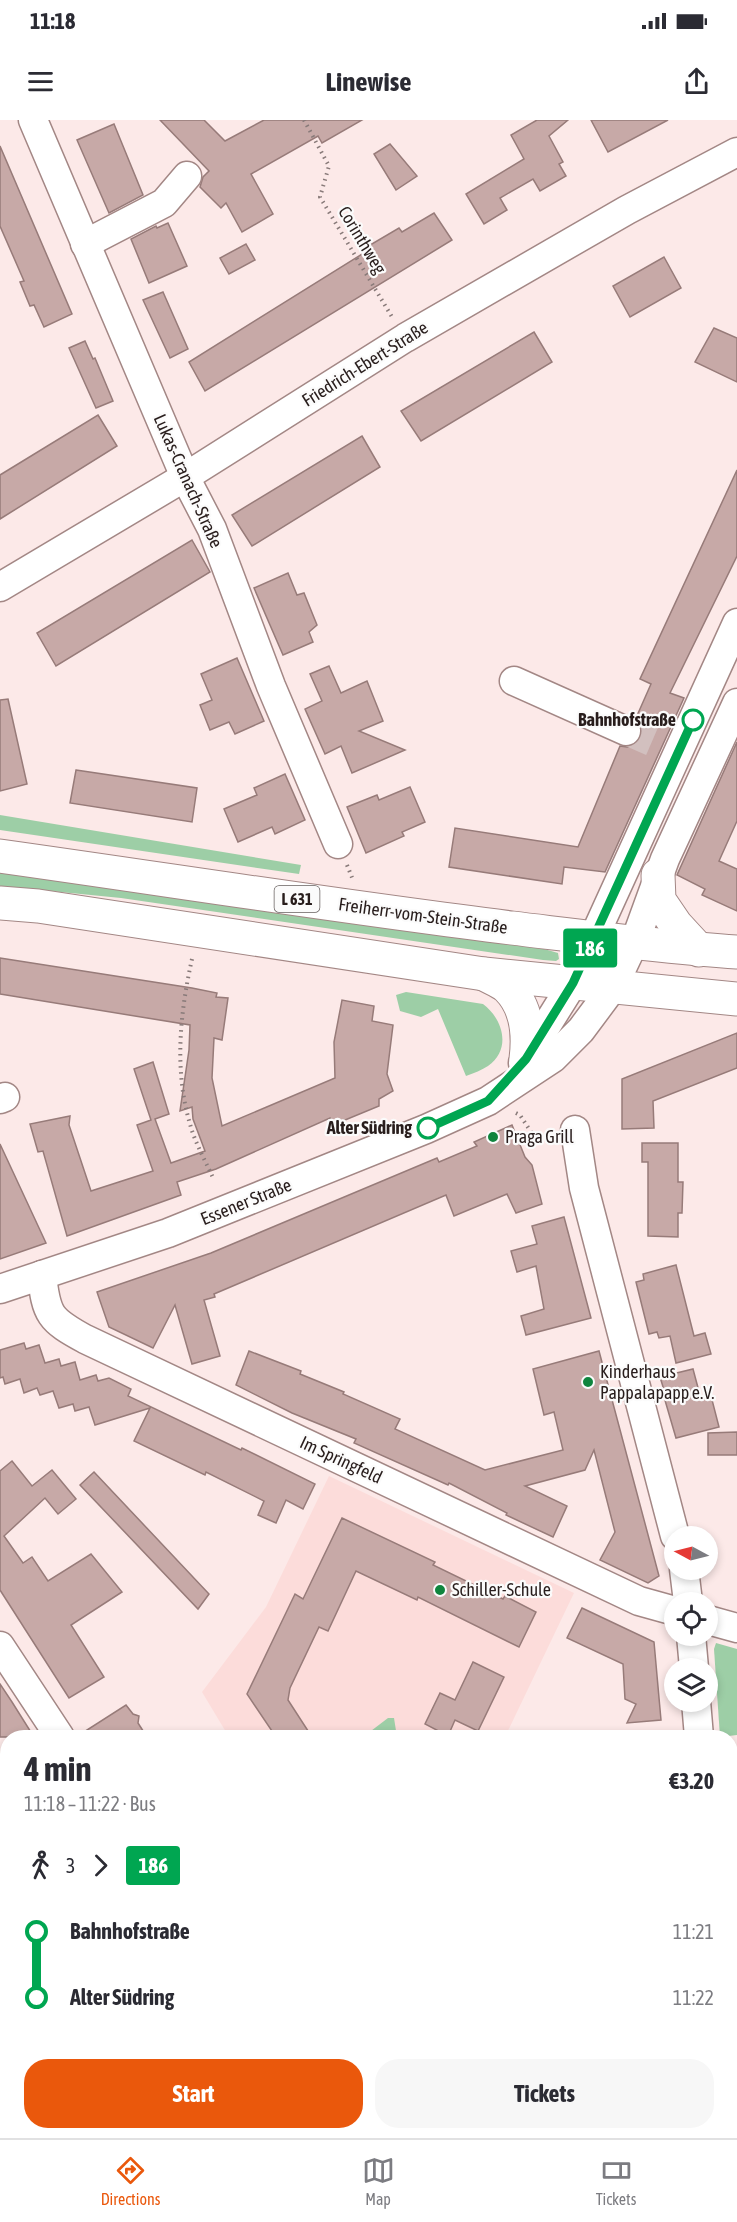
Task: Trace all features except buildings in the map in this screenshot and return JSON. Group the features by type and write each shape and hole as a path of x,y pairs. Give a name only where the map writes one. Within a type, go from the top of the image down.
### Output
{"main road":[{"name":"Freiherr-vom-Stein-Straße","path":"0,856 365,910 595,939 635,940"},
{"path":"658,875 660,900 676,925 699,950"},
{"path":"0,903 38,906 484,974 737,999"},
{"name":"L 631","path":"635,940 699,950 737,952"},
{"path":"484,974 508,988 521,1009 528,1031 526,1059"}],"street":[{"name":"Lukas-Cranach-Straße","path":"33,120 185,477 212,529 271,686 338,844"},
{"name":"Friedrich-Ebert-Straße","path":"0,588 185,477 405,338 627,210 737,153"},
{"path":"85,244 164,203 187,176"},
{"path":"526,1059 573,983 595,939 670,750 737,623"},
{"path":"514,681 626,731"},
{"path":"613,987 635,940 658,875 730,738 737,703"},
{"name":"Essener Straße","path":"0,1289 168,1233 386,1146 488,1101 553,1058 581,1030 613,987"},
{"name":"Essener Straße","path":"488,1101 526,1059"},
{"path":"575,1130 584,1188 672,1526"},
{"name":"Im Springfeld","path":"42,1275 45,1302 51,1315 60,1326 639,1601 664,1608"},
{"path":"718,1623 737,1628"},
{"path":"0,1646 55,1730"},
{"path":"697,1712 698,1730"}],"path":[{"name":"Corinthweg","path":"304,120 329,166 320,197 405,338"},
{"path":"192,959 183,1002 181,1089 190,1127 214,1180"},
{"path":"488,1101 520,1115 533,1135 575,1130"}],"shaded area":[{"path":"329,1476 574,1593 508,1730 225,1730 202,1692 266,1607"}],"green space":[{"path":"0,815 301,865 299,874 0,830"},
{"path":"0,869 544,949 558,953 559,959 556,961 543,960 121,898 0,886"},
{"path":"406,992 483,1004 496,1018 502,1034 500,1051 495,1059 486,1067 466,1076 438,1009 421,1017 400,1011 396,995"},
{"path":"718,1644 737,1649 737,1730 720,1730 718,1658 715,1658 714,1649"},
{"path":"388,1718 394,1718 396,1730 372,1730"}],"tunnel":[{"path":"626,731 663,747"}],"bus line":[{"name":"186","path":"428,1128 488,1101 526,1059 573,983 595,939 693,720"}],"place":[{"name":"Bahnhofstraße","path":"693,720"},
{"name":"Alter Südring","path":"428,1128"},
{"name":"Praga Grill","path":"493,1137"},
{"name":"Kinderhaus Pappalapapp e.V.","path":"588,1382"},
{"name":"Schiller-Schule","path":"440,1590"}]}
